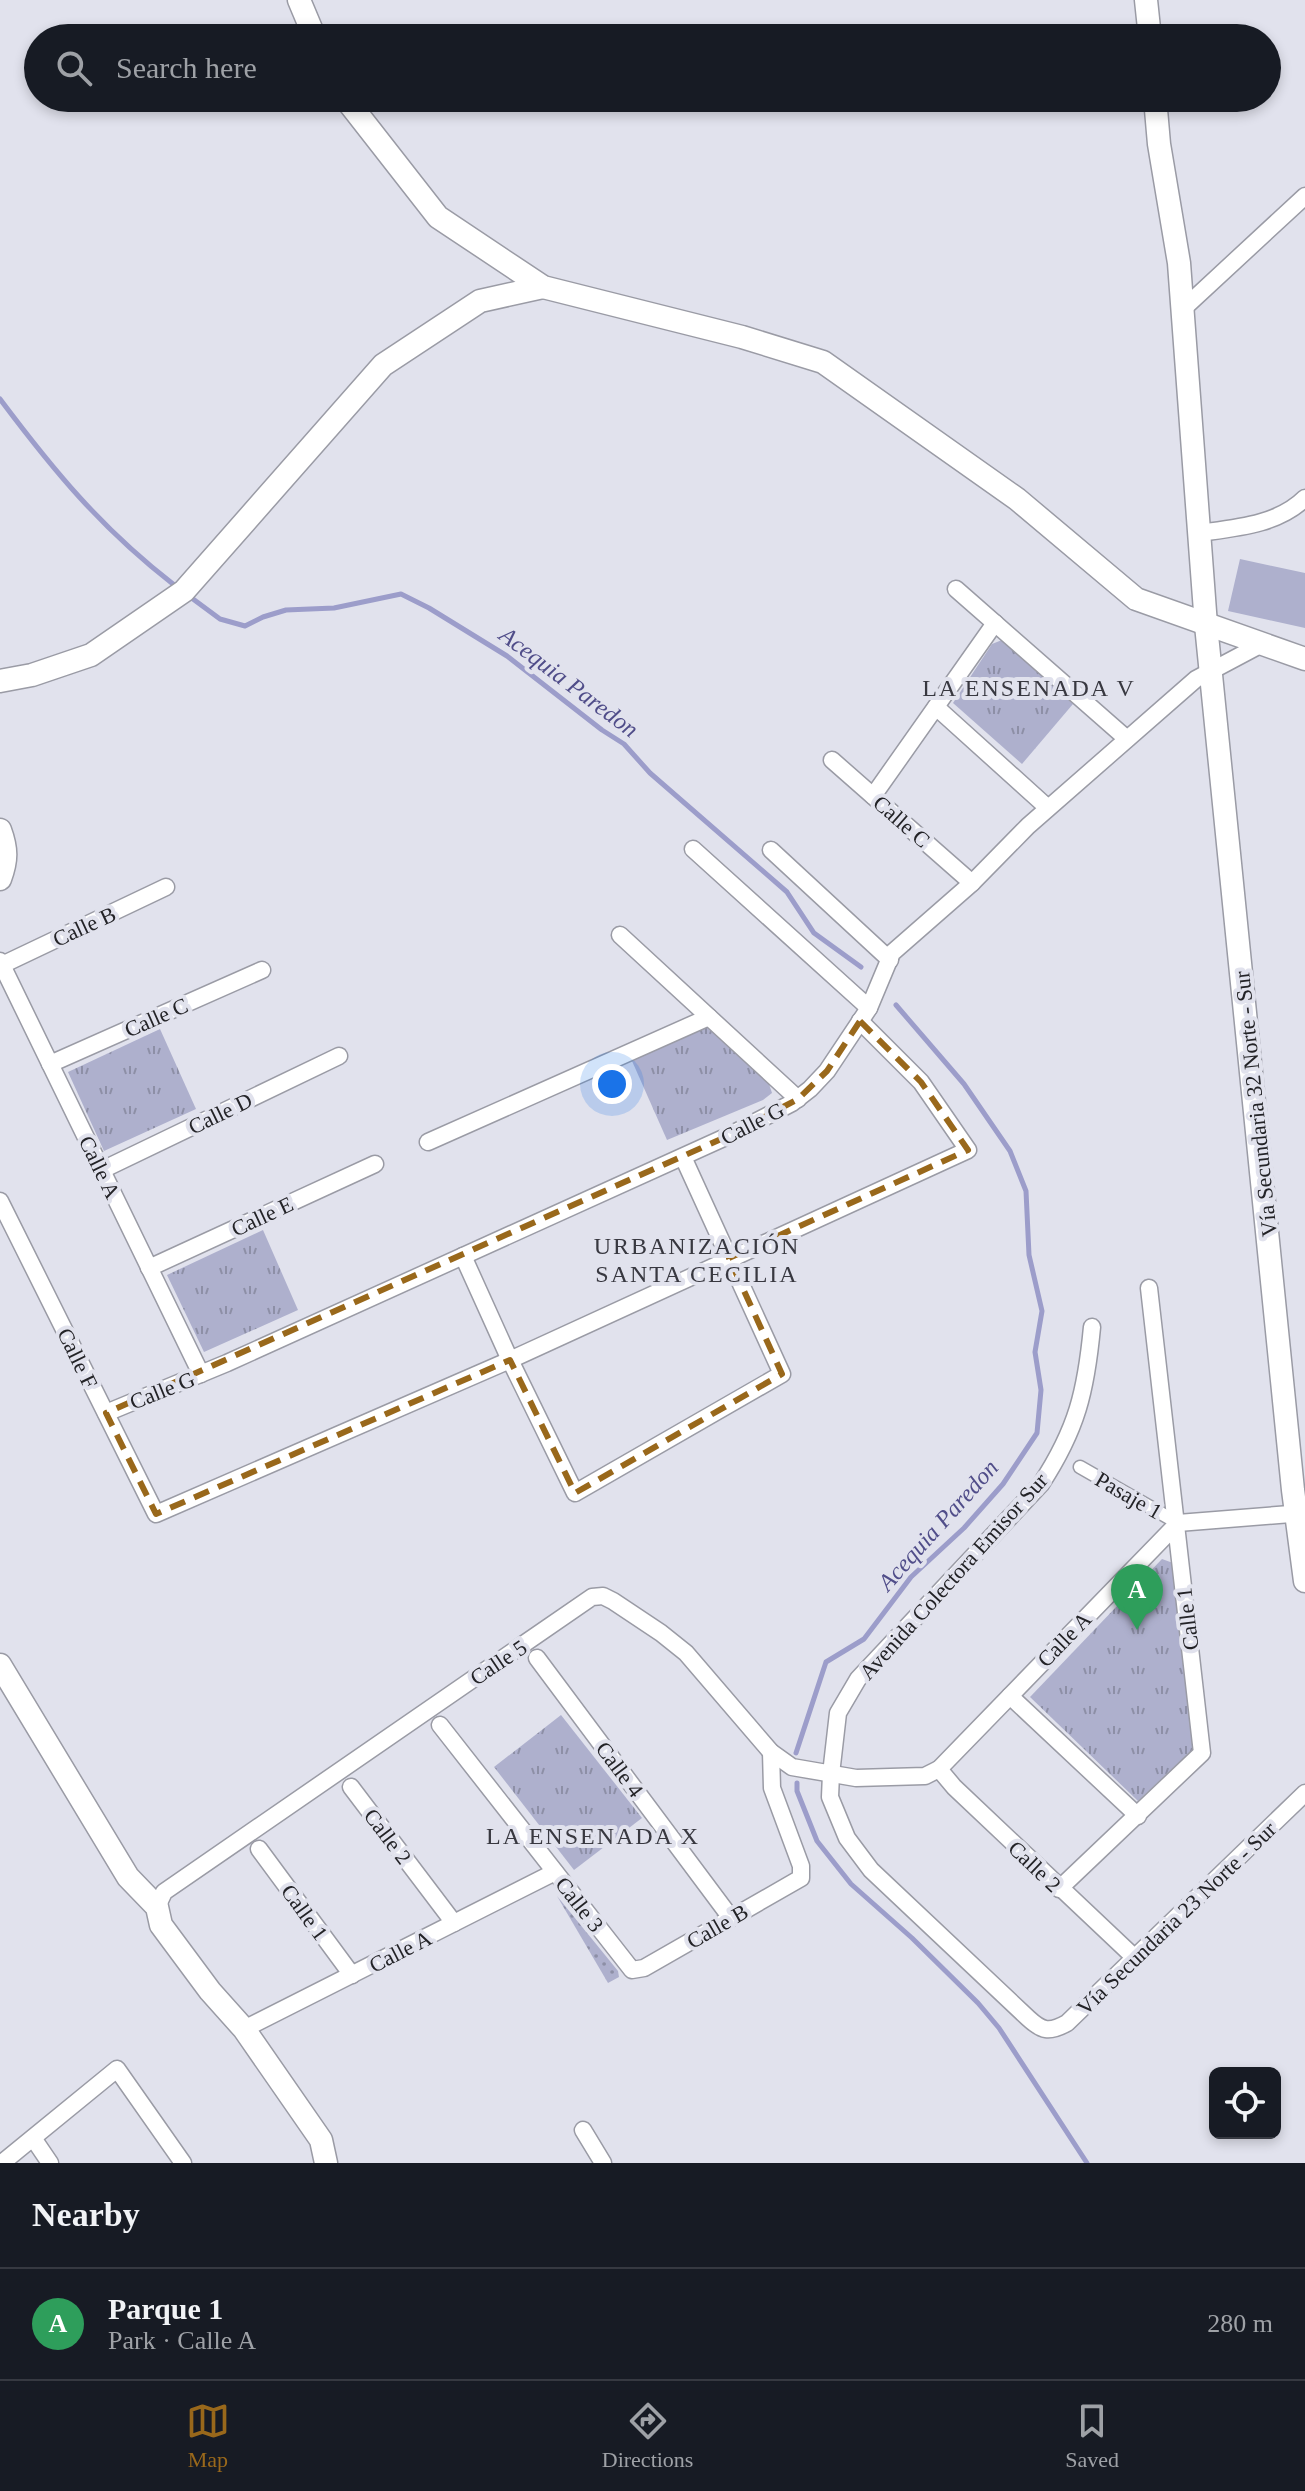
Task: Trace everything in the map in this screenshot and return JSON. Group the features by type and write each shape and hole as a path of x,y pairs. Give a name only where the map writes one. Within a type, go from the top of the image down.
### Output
{"street":[{"path":"299,0 309,24"},
{"path":"1146,0 1149,24"},
{"path":"356,112 438,217 543,287 742,337 823,362 1017,499 1136,599 1260,645 1305,658"},
{"name":"Vía Secundaria 32 Norte - Sur","path":"1156,112 1179,263 1206,625 1301,1513 1305,1581"},
{"path":"1183,309 1305,196"},
{"path":"0,681 32,675 91,655 184,591 383,365 480,301 543,287"},
{"path":"1199,533 1249,527 1274,517 1305,498"},
{"path":"956,589 1127,739"},
{"path":"873,796 995,623"},
{"name":"Calle G","path":"106,1413 201,1374 683,1157 766,1118 798,1099 827,1071 864,1014 892,953 972,883 1048,808 1196,679 1260,645"},
{"path":"936,707 1048,808"},
{"name":"Calle C","path":"832,760 972,883"},
{"path":"0,830 6,846 7,862 0,879"},
{"path":"510,1360 968,1150 921,1082 864,1014 693,849"},
{"path":"771,850 890,960"},
{"name":"Calle B","path":"1,963 166,887"},
{"path":"620,935 798,1099"},
{"name":"Calle A","path":"1,963 201,1374"},
{"name":"Calle C","path":"50,1064 262,970"},
{"path":"428,1142 709,1017"},
{"name":"Calle D","path":"102,1170 339,1056"},
{"path":"463,1256 575,1493 782,1374 683,1157"},
{"name":"Calle E","path":"149,1268 375,1164"},
{"name":"Calle F","path":"0,1201 156,1514 510,1360"},
{"name":"Calle 1","path":"1059,1889 1202,1753 1149,1288"},
{"name":"Avenida Colectora Emisor Sur","path":"1041,2030 871,1870 847,1838 830,1797 831,1774 838,1713 858,1679 1041,1484 1059,1456 1087,1381 1092,1327"},
{"name":"Pasaje 1","path":"1080,1467 1178,1523"},
{"path":"1178,1523 1301,1513"},
{"name":"Calle A","path":"939,1769 1178,1523"},
{"name":"Calle 5","path":"157,1907 164,1892 592,1597 603,1596 613,1601 686,1653 771,1752 792,1767 831,1774"},
{"name":"Calle 4","path":"537,1658 731,1918"},
{"path":"0,1665 128,1877 157,1907 161,1925 210,1991 244,2029 321,2140 326,2163"},
{"path":"1010,1696 1138,1816"},
{"name":"Calle 3","path":"440,1725 632,1970"},
{"name":"Calle B","path":"632,1970 644,1968 801,1878 801,1866 772,1788 771,1752"},
{"path":"831,1774 856,1778 925,1776 939,1769"},
{"name":"Calle 2","path":"939,1769 1059,1889 1135,1958"},
{"name":"Calle 2","path":"351,1787 454,1923"},
{"name":"Vía Secundaria 23 Norte - Sur","path":"1041,2030 1053,2030 1067,2023 1305,1793"},
{"name":"Calle 1","path":"259,1849 352,1975"},
{"name":"Calle A","path":"244,2029 555,1872"},
{"path":"2,2163 117,2069 183,2163"},
{"path":"583,2130 603,2163"},
{"path":"33,2138 50,2163"}],"highlighted area":[{"path":"860,1021 921,1082 968,1150 729,1258 782,1374 575,1493 510,1360 156,1514 106,1413 728,1136 798,1099 827,1071"}],"green space":[{"path":"1240,559 1305,573 1305,628 1228,611"},
{"path":"1002,640 1073,704 1022,764 953,703 992,644"},
{"path":"704,1025 769,1084 772,1093 763,1100 667,1140 632,1061"},
{"path":"160,1029 196,1109 104,1151 68,1072"},
{"path":"263,1230 298,1310 204,1352 167,1275"},
{"path":"1162,1559 1173,1563 1194,1748 1138,1801 1030,1697"},
{"path":"561,1715 642,1818 574,1870 494,1767"},
{"path":"557,1896 618,1971 619,1977 608,1983"}],"waterway":[{"name":"Acequia Paredon","path":"0,399 80,498 123,542 173,584"},
{"name":"Acequia Paredon","path":"193,599 220,619 245,626 286,610 334,608 401,594 429,608 507,656 624,744 650,773 787,892 814,933 861,967"},
{"name":"Acequia Paredon","path":"796,1753 826,1662 864,1639 911,1577 964,1528 1003,1484 1037,1433 1041,1390 1035,1352 1042,1311 1029,1255 1026,1191 1010,1151 964,1084 896,1005"},
{"name":"Acequia Paredon","path":"797,1783 797,1791 817,1841 851,1884 912,1938 999,2028 1087,2163"}],"place":[{"name":"Parque 1","path":"1137,1630"}],"district":[{"name":"LA ENSENADA V","path":"1029,688"},
{"name":"URBANIZACIÓN SANTA CECILIA","path":"697,1260"},
{"name":"LA ENSENADA X","path":"593,1836"}]}
